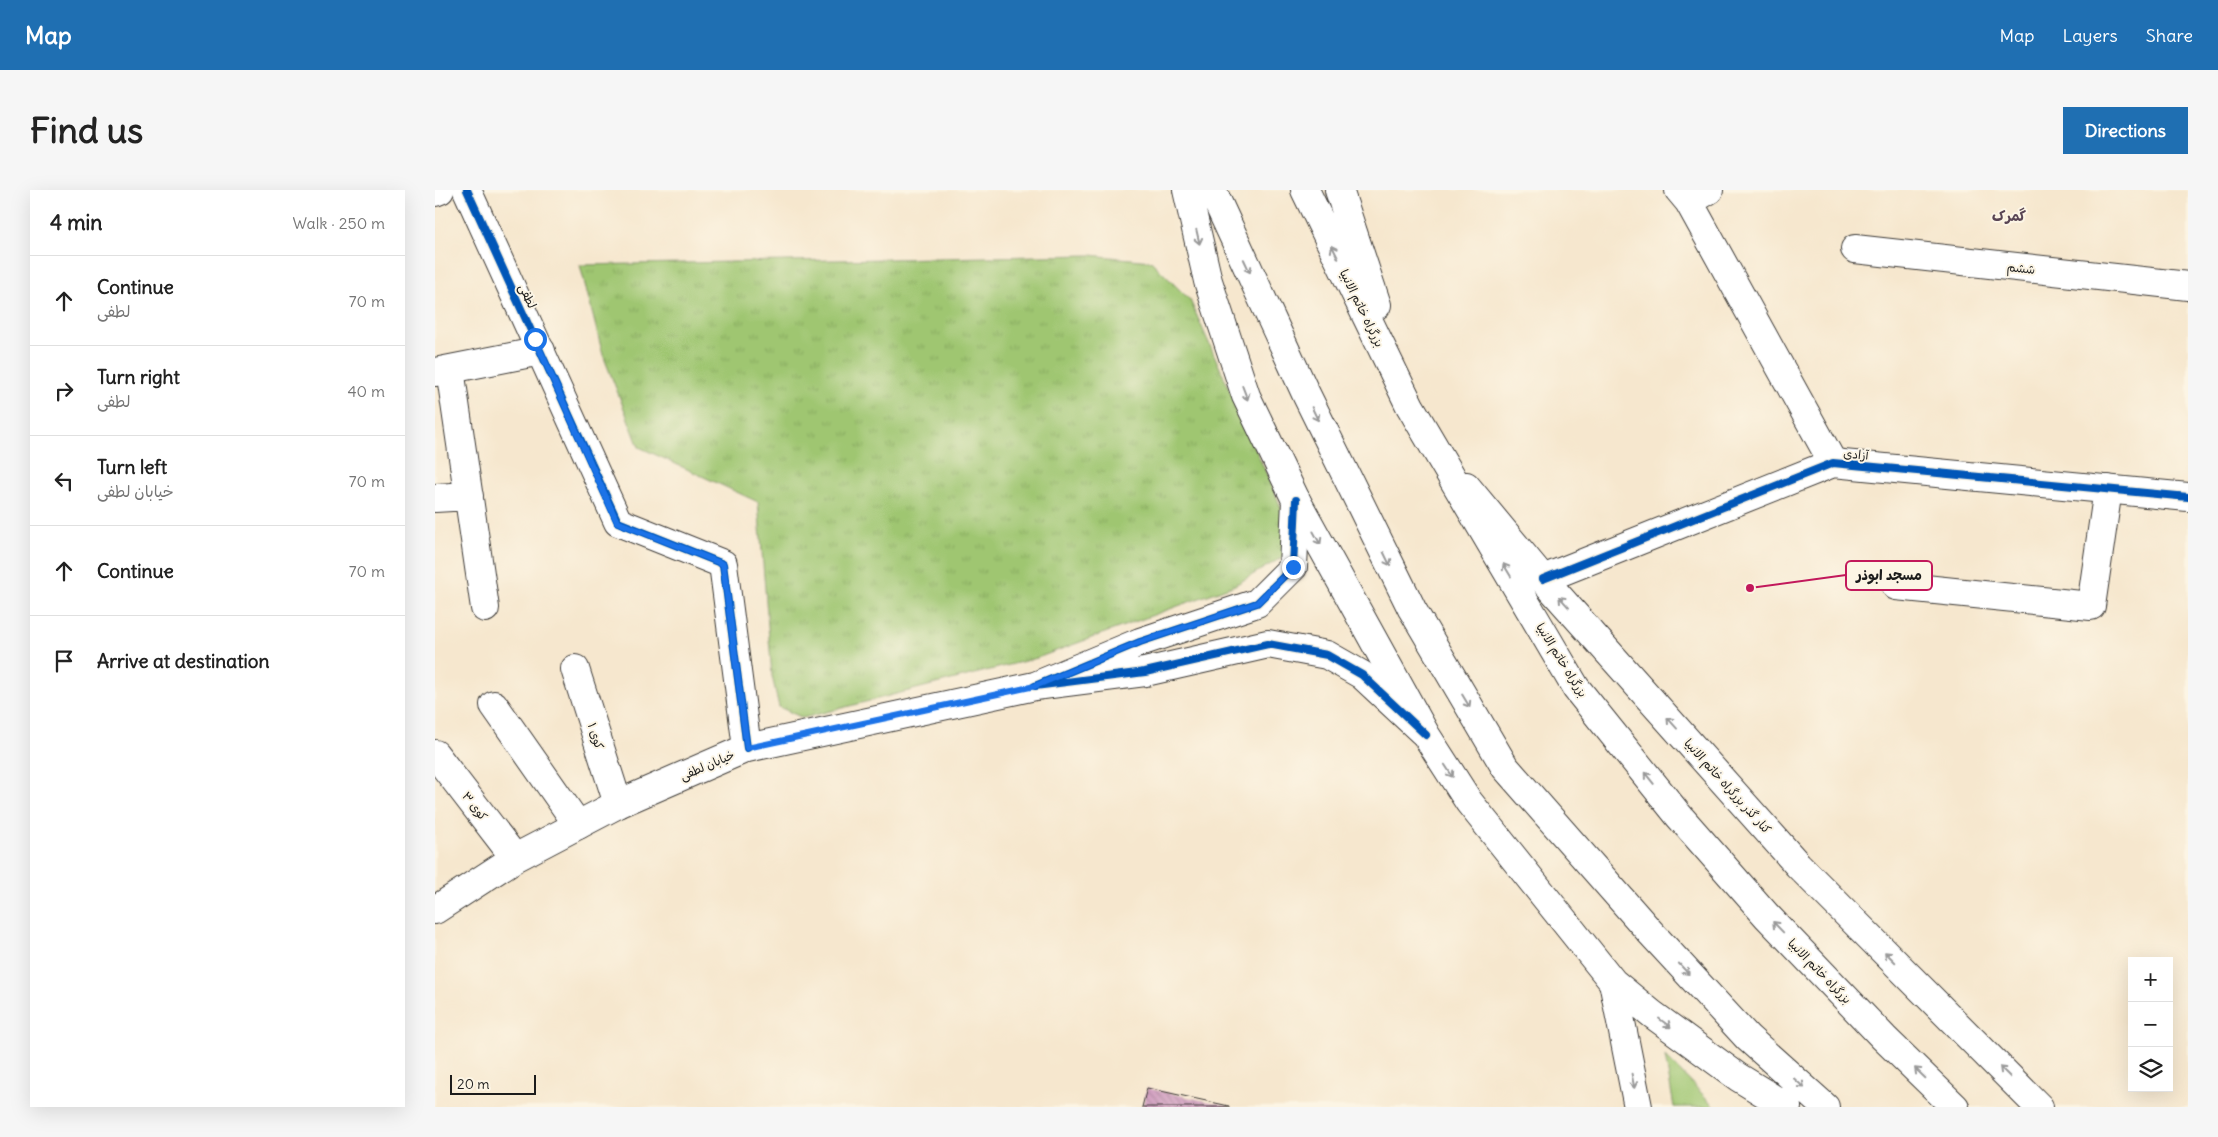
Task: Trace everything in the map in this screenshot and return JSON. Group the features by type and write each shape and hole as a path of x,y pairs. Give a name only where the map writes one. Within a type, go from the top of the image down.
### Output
{"main road":[{"path":"435,192 440,190"},
{"name":"لطفی","path":"467,190 617,522 723,564 747,748"},
{"path":"1187,190 1208,281 1246,396 1296,500 1426,734 1469,802 1613,982 1652,1014 1738,1077 1787,1107"},
{"path":"1212,190 1306,394 1411,609 1505,767 1651,933 1748,1038 1825,1107"},
{"name":"بزرگراه خاتم الانبیا","path":"1305,190 1410,406 1583,695 1679,816 1767,916 1884,1038 1955,1107"},
{"path":"1339,190 1410,406"},
{"path":"1693,194 1833,463"},
{"name":"ششم","path":"1855,249 2188,286"},
{"path":"485,608 469,496 443,370 541,351"},
{"name":"کنار گذر بزرگراه خاتم الانبیا","path":"1435,449 1543,579 1798,865 2039,1107"},
{"name":"آزادی","path":"1543,579 1833,463 2188,498"},
{"path":"1896,586 2091,606 2108,489"},
{"path":"435,498 469,496"},
{"path":"1035,686 1140,642 1257,603 1293,567 1296,500"},
{"path":"1035,686 1145,672 1268,644 1327,655 1362,675 1426,734"},
{"name":"کوی ۱","path":"575,669 618,804"},
{"name":"خیابان لطفی","path":"435,910 515,858 618,804 747,748 1035,686"},
{"path":"494,705 578,825"},
{"name":"کوی ۳","path":"435,754 515,858"},
{"path":"1613,982 1638,1107"}],"green space":[{"path":"1090,255 1151,261 1190,300 1278,500 1288,527 1283,557 1235,585 1037,658 803,718 779,707 772,676 758,502 639,447 603,355 580,265"},
{"path":"1665,1056 1715,1107 1674,1107"}],"building":[{"path":"1147,1088 1229,1106 1229,1107 1142,1107"}],"cycle path":[{"path":"467,190 618,522 723,564 747,748"},
{"path":"1543,579 1833,463 2188,497"},
{"path":"1296,500 1293,567 1257,603 1140,642 1035,686 1145,672 1268,644 1327,655 1362,675 1426,735"}],"place":[{"name":"مسجد ابوذر","path":"1750,588"}],"district":[{"name":"گمرک","path":"2009,216"}],"route":[{"path":"535,339 617,522 723,564 747,748 1035,686 1140,642 1257,603 1293,567"}]}
